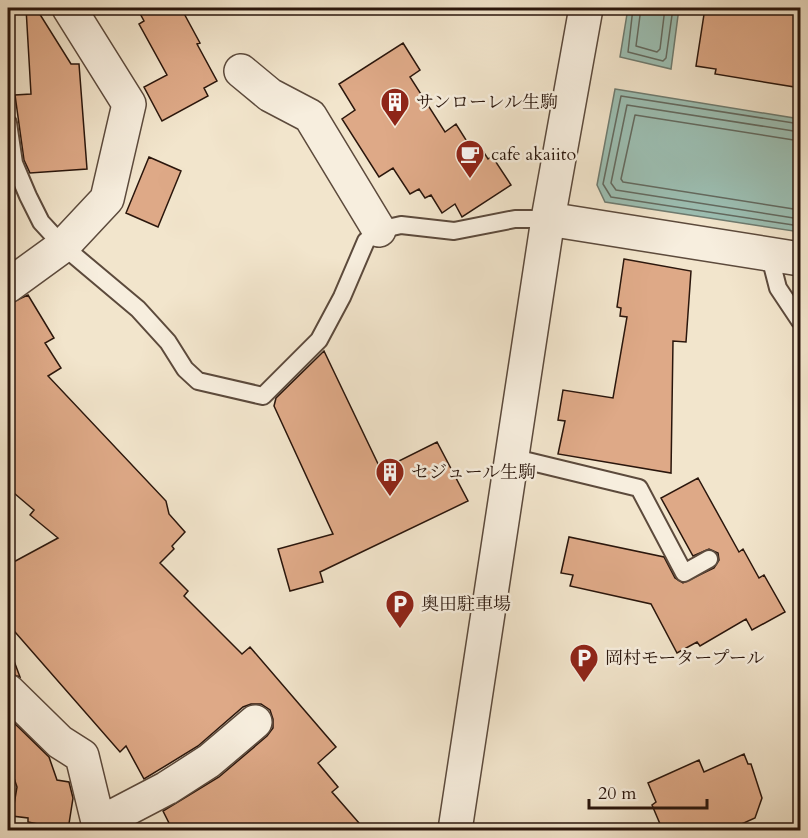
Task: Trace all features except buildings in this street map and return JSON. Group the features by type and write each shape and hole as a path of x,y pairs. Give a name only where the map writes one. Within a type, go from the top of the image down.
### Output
{"street":[{"path":"8,285 63,246 107,199 129,104 69,8"},
{"path":"455,831 548,219 586,8"},
{"path":"241,71 270,95 310,116 380,230"},
{"path":"548,219 801,259"},
{"path":"8,691 60,742 82,756 100,827 209,761 255,722"}],"lane":[{"path":"8,123 14,163 28,196 41,222 63,246 138,309 168,342 185,369 198,381 263,396 319,340 342,297 366,241 380,230 401,225 454,231 515,219 548,219"},
{"path":"769,253 778,288 801,321"},
{"path":"511,457 639,488 684,573 709,559"}],"water":[{"path":"628,8 679,8 671,69 620,57"},
{"path":"615,89 800,119 800,232 605,202 597,185"}],"place":[{"name":"サンローレル生駒","path":"395,128"},
{"name":"cafe akaiito","path":"470,180"},
{"name":"セジュール生駒","path":"390,498"},
{"name":"奥田駐車場","path":"400,630"},
{"name":"岡村モータープール","path":"584,684"}]}
